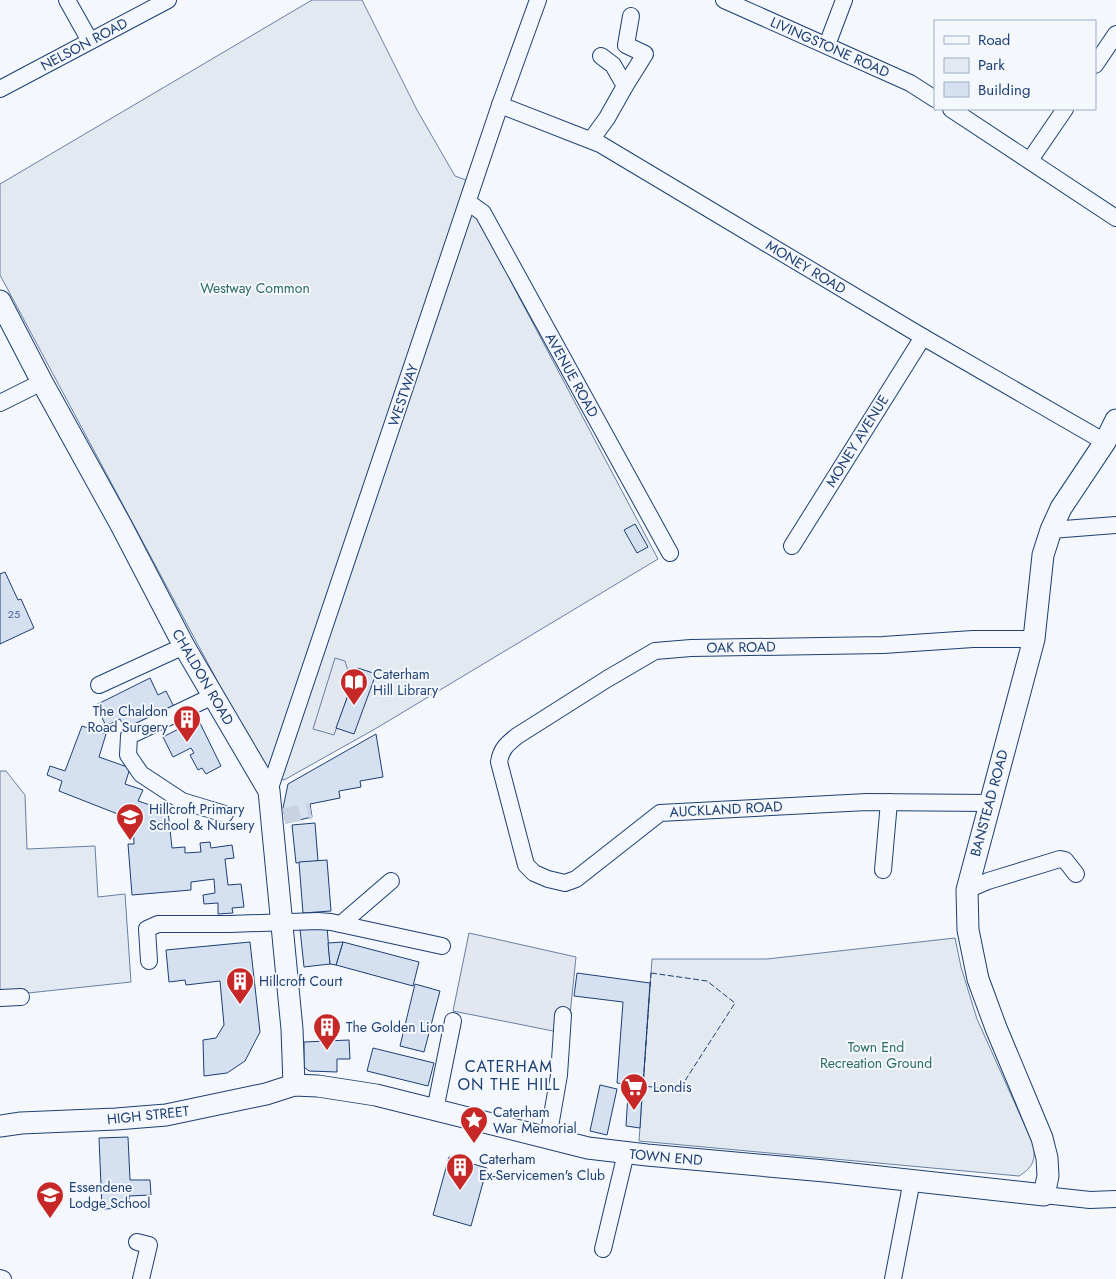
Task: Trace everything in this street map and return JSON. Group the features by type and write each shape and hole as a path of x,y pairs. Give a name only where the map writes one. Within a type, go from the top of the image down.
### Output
{"main road":[{"name":"CHALDON ROAD","path":"0,301 184,646 269,791 278,817 294,1085"},
{"name":"BANSTEAD ROAD","path":"1044,1195 1048,1176 1047,1158 1042,1138 996,1028 978,979 968,930 967,890 1034,639 1043,556 1051,530 1061,508 1105,442 1116,420"},
{"name":"TOWN END","path":"294,1085 318,1086 367,1093 588,1148 1044,1195"},
{"name":"HIGH STREET","path":"0,1126 22,1123 166,1115 266,1094 294,1085"}],"street":[{"path":"67,0 90,41"},
{"name":"NELSON ROAD","path":"0,89 168,0"},
{"name":"WESTWAY","path":"269,791 500,105 538,0"},
{"name":"LIVINGSTONE ROAD","path":"724,0 910,83 934,97"},
{"path":"827,45 844,0"},
{"path":"591,140 607,118 645,54 626,45 631,16"},
{"path":"1096,64 1116,34"},
{"path":"601,56 613,65 625,86"},
{"name":"MONEY ROAD","path":"500,105 600,144 923,337 1105,442"},
{"path":"952,110 1116,218"},
{"path":"1030,160 1064,110"},
{"name":"AVENUE ROAD","path":"468,202 483,213 670,553"},
{"name":"MONEY AVENUE","path":"792,546 923,337"},
{"path":"0,403 42,382"},
{"path":"1051,530 1116,525"},
{"name":"OAK ROAD","path":"502,774 499,762 500,752 506,744 607,679 655,651 691,648 884,645 973,639 1034,639"},
{"path":"99,685 184,646"},
{"path":"213,696 129,736 128,755 141,774 182,801 225,814"},
{"name":"AUCKLAND ROAD","path":"502,774 526,865 534,873 565,883 576,879 589,870 660,812 889,802 989,803"},
{"path":"883,870 889,802"},
{"path":"967,890 988,880 1060,859 1065,860 1076,874"},
{"path":"341,924 391,881"},
{"path":"149,961 147,929 158,924 318,920 442,946"},
{"path":"0,998 21,997"},
{"path":"548,1138 558,1075 563,1015"},
{"path":"435,1110 452,1021"},
{"path":"603,1249 626,1153"},
{"path":"893,1279 912,1180"},
{"path":"1044,1195 1114,1203"},
{"path":"137,1242 149,1246 141,1279"}],"green space":[{"name":"Westway Common","path":"312,0 362,0 417,110 455,176 466,180 458,205 478,216 658,559 375,729 284,780 266,772 0,275 0,184"},
{"path":"0,771 6,771 25,795 27,849 95,846 98,897 125,894 131,982 0,996"},
{"name":"Town End Recreation Ground","path":"955,938 961,967 977,1019 1034,1146 1032,1163 1019,1176 639,1141 652,959 767,959"}],"shaded area":[{"name":"Caterham Hill Library","path":"335,658 345,661 352,684 334,735 313,729"},
{"path":"469,933 576,957 568,1034 453,1011"}],"building":[{"path":"635,524 648,547 637,553 624,530"},
{"path":"5,572 18,600 21,599 34,628 0,644 0,574"},
{"name":"Caterham Hill Library","path":"358,668 376,674 354,734 336,728"},
{"path":"150,678 158,695 166,691 174,707 126,731 120,719 106,726 96,705"},
{"name":"The Chaldon Road Surgery","path":"198,719 221,766 206,774 202,768 198,770 190,755 194,753 191,748 173,757 163,737"},
{"path":"82,726 106,734 99,757 130,768 125,784 143,790 138,801 168,811 172,848 185,847 185,853 201,852 200,843 210,842 211,848 232,845 234,858 225,859 228,885 241,884 244,907 232,908 233,913 218,914 218,903 204,904 203,895 215,893 214,879 191,882 191,890 132,895 128,844 134,844 133,820 59,791 62,781 47,775 50,766 65,771"},
{"path":"376,734 383,777 360,781 361,787 339,791 340,798 310,804 312,817 286,823 283,808 288,784"},
{"path":"315,823 318,861 296,863 292,825"},
{"path":"327,860 331,911 303,913 299,862"},
{"path":"327,926 330,964 304,967 300,929"},
{"name":"Hillcroft Court","path":"250,942 260,1032 245,1061 227,1073 204,1076 203,1040 216,1038 224,1025 220,981 186,985 185,980 169,982 166,950"},
{"path":"343,942 419,962 413,986 336,965"},
{"path":"343,942 336,965 330,964 328,943"},
{"path":"577,973 650,983 643,1086 617,1083 623,1002 574,996"},
{"path":"415,984 440,991 424,1052 400,1046"},
{"name":"The Golden Lion","path":"349,1040 350,1059 337,1059 337,1072 309,1071 304,1067 304,1042"},
{"path":"373,1048 434,1063 428,1086 367,1071"},
{"path":"600,1085 617,1089 607,1135 590,1131"},
{"name":"Londis","path":"628,1094 642,1095 640,1128 626,1126"},
{"path":"128,1137 130,1180 150,1180 151,1195 129,1196 129,1208 102,1209 99,1138"},
{"name":"Caterham Ex-Servicemen's Club","path":"449,1157 487,1168 471,1226 433,1215"}],"tunnel":[{"path":"284,816 311,811"}],"fence":[{"path":"651,973 707,981 735,1003 679,1090 643,1086 651,973"}],"place":[{"name":"Caterham Hill Library","path":"354,706"},
{"name":"The Chaldon Road Surgery","path":"187,743"},
{"name":"Hillcroft Primary School & Nursery","path":"130,841"},
{"name":"Hillcroft Court","path":"240,1005"},
{"name":"The Golden Lion","path":"327,1051"},
{"name":"Londis","path":"634,1111"},
{"name":"Caterham War Memorial","path":"474,1144"},
{"name":"Caterham Ex-Servicemen's Club","path":"460,1191"},
{"name":"Essendene Lodge School","path":"50,1219"}],"district":[{"name":"CATERHAM ON THE HILL","path":"509,1075"}]}
